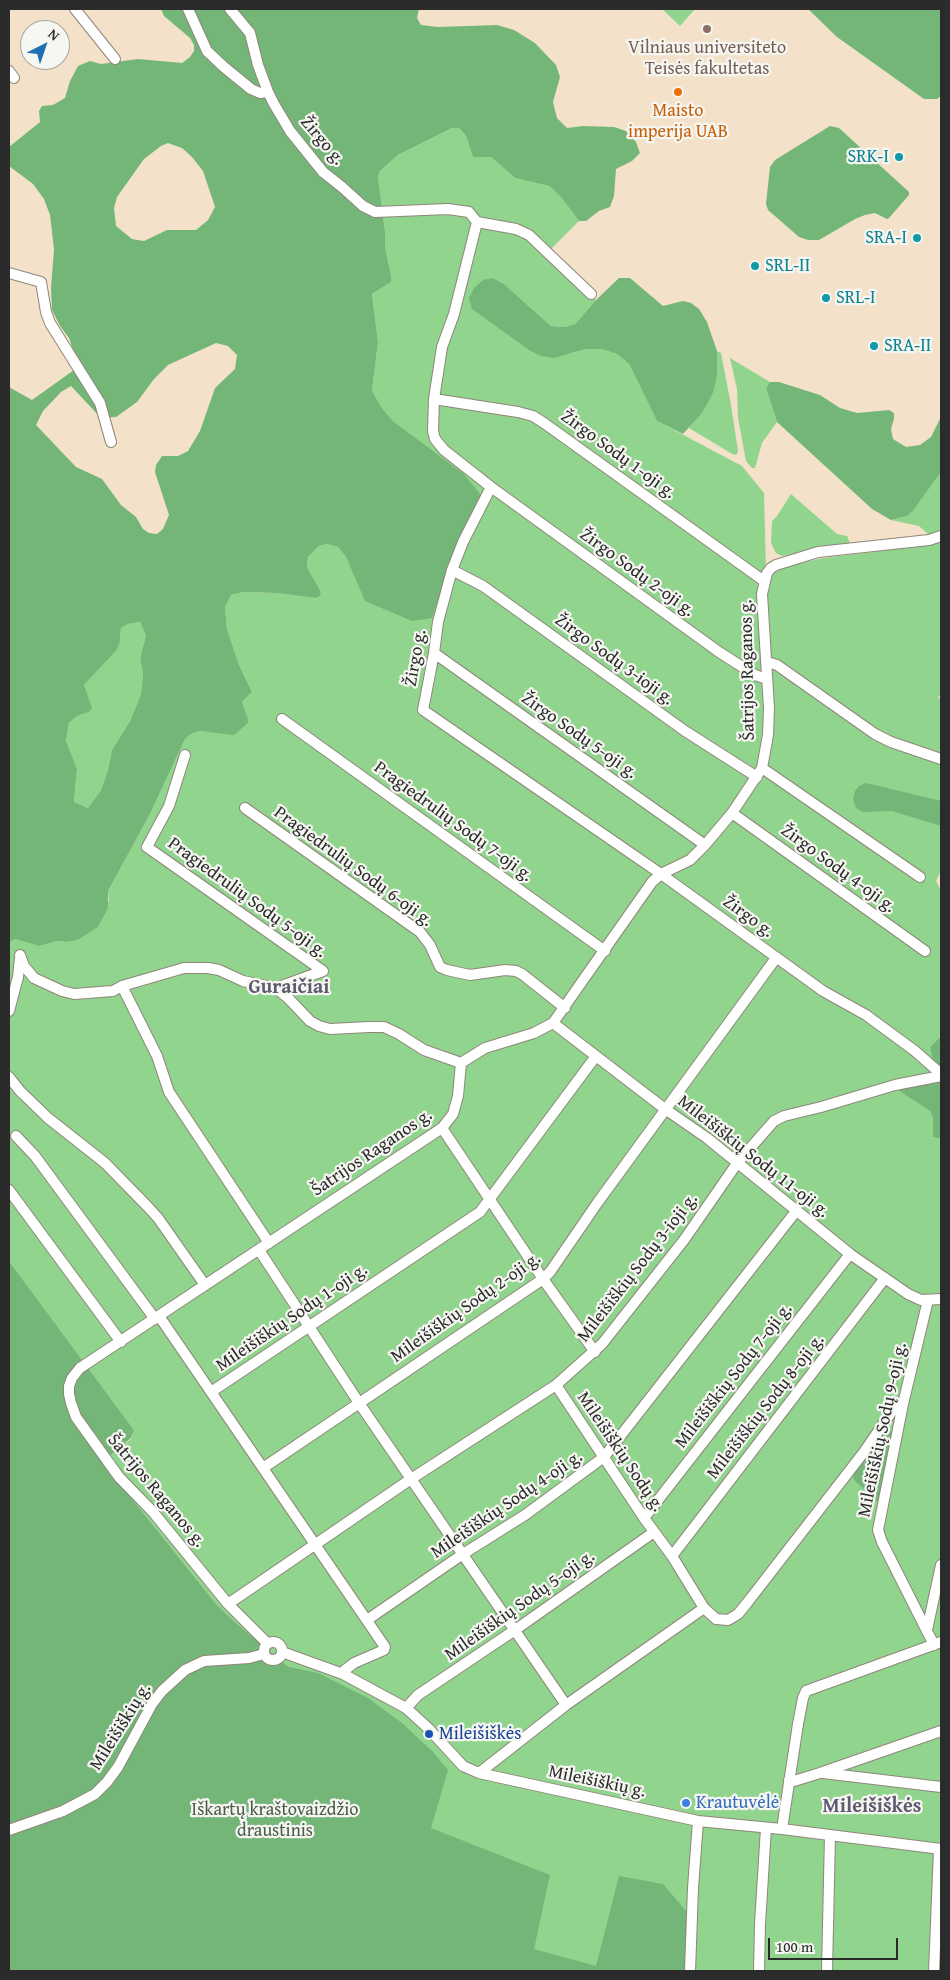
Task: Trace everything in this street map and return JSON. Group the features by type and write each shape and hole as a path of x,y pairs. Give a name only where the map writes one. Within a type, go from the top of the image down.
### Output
{"street":[{"path":"76,9 115,59"},
{"path":"188,9 207,51 224,68 251,89 260,93 268,92"},
{"name":"Žirgo g.","path":"230,9 250,33 268,92 290,131 318,168 342,186 363,206 375,212 448,209 469,212 477,222 516,229 529,235 592,294"},
{"path":"477,222 456,305 442,347 434,399 433,431 435,439 457,462 491,487"},
{"path":"9,273 41,282 46,312 50,323 100,403 111,442"},
{"name":"Žirgo Sodų 1-oji g.","path":"434,399 518,412 538,420 764,580"},
{"name":"Žirgo g.","path":"491,487 463,542 452,570 438,622 423,710 661,874 823,991 866,1015 915,1051 941,1075"},
{"name":"Žirgo Sodų 2-oji g.","path":"491,487 719,652 755,675 767,679"},
{"name":"Šatrijos Raganos g.","path":"267,1643 228,1604 153,1512 119,1477 76,1417 71,1403 69,1386 80,1368 442,1128 453,1114 460,1085 461,1063 485,1048 534,1033 553,1023 652,882 661,874 690,860 705,845 732,813 759,773 768,735 767,662 762,594 767,573 776,565 818,552 929,540 941,536"},
{"name":"Žirgo Sodų 3-ioji g.","path":"452,570 483,586 685,731 759,773 920,877"},
{"name":"Žirgo Sodų 5-oji g.","path":"434,653 705,845"},
{"path":"767,662 777,665 875,734 890,742 941,759"},
{"name":"Pragiedrulių Sodų 7-oji g.","path":"282,719 605,951"},
{"name":"Pragiedrulių Sodų 5-oji g.","path":"185,755 170,806 148,847 323,971 276,988"},
{"name":"Pragiedrulių Sodų 6-oji g.","path":"245,808 420,932 430,945 440,967 470,975 505,970 516,971 565,1008"},
{"name":"Žirgo Sodų 4-oji g.","path":"732,813 925,951"},
{"path":"9,1011 18,977 20,955 24,966 34,978 62,991 84,994 113,991 122,986 184,968 219,970 243,981 276,988 290,999 310,1021 318,1026 330,1029 369,1026 392,1030 424,1050 461,1063"},
{"name":"Žirgo g.","path":"665,1109 776,958"},
{"path":"122,986 157,1056 169,1092 270,1243"},
{"name":"Mileišiškių Sodų 11-oji g.","path":"553,1023 738,1162 850,1254 908,1294 928,1300 941,1299"},
{"name":"Mileišiškių Sodų 1-oji g.","path":"343,1674 354,1663 384,1650 385,1647 211,1392 480,1212 596,1056"},
{"name":"Žirgo g.","path":"738,1162 767,1127 784,1116 821,1108 895,1085 941,1075"},
{"path":"9,1077 32,1102 105,1163 148,1207 206,1285"},
{"name":"Mileišiškių Sodų 2-oji g.","path":"263,1468 543,1279 561,1258 598,1202 665,1109"},
{"path":"442,1128 489,1200 595,1352"},
{"path":"16,1136 34,1156 211,1392"},
{"name":"Mileišiškių Sodų 3-ioji g.","path":"556,1385 595,1352 684,1240 738,1162"},
{"path":"9,1190 121,1342"},
{"name":"Mileišiškių Sodų 4-oji g.","path":"367,1620 463,1554 525,1515 604,1457 797,1210"},
{"path":"258,1250 359,1403 566,1705"},
{"name":"Mileišiškių Sodų 7-oji g.","path":"644,1518 850,1254"},
{"name":"Mileišiškių Sodų 8-oji g.","path":"672,1556 885,1278"},
{"name":"Mileišiškių Sodų 9-oji g.","path":"928,1300 903,1404 878,1530 882,1542 927,1630 937,1643"},
{"name":"Mileišiškių Sodų g.","path":"228,1604 412,1479 556,1385 644,1518 672,1556 704,1608 716,1619 728,1620 738,1614 864,1452 895,1407 903,1404"},
{"name":"Mileišiškių Sodų 5-oji g.","path":"406,1708 418,1696 654,1532"},
{"path":"927,1630 941,1565"},
{"path":"479,1773 566,1705 704,1608"},
{"path":"273,1642 279,1644 282,1652 279,1658 274,1660 268,1659 264,1654 264,1648 267,1643 273,1642"},
{"path":"782,1829 802,1698 806,1691 937,1643"},
{"name":"Mileišiškių g.","path":"282,1652 343,1674 406,1708 428,1728 459,1762 470,1770 479,1773 698,1821 782,1829 940,1849"},
{"name":"Mileišiškių g.","path":"9,1830 63,1811 95,1794 118,1767 152,1704 162,1691 185,1670 204,1661 249,1658 264,1654"},
{"path":"789,1780 794,1781 820,1773 941,1731"},
{"path":"820,1773 941,1787"},
{"path":"690,1971 698,1821"},
{"path":"759,1971 766,1828"},
{"path":"827,1971 830,1835"},
{"path":"934,1971 940,1849"}],"green space":[{"path":"161,9 419,9 417,18 421,25 438,27 497,25 514,30 535,43 556,65 560,77 553,102 557,118 567,128 583,126 614,127 626,131 636,142 640,153 632,161 616,169 614,196 610,207 599,211 586,221 579,221 560,196 549,186 515,178 491,157 473,157 466,136 459,128 452,128 398,155 380,171 378,177 385,231 385,247 391,282 372,294 378,342 372,391 382,408 393,421 463,473 481,495 481,500 453,555 432,618 412,621 365,601 346,557 338,547 327,544 319,546 308,557 307,567 321,592 320,596 316,598 276,593 243,592 231,595 225,607 227,629 239,665 252,692 242,702 249,722 234,735 200,731 191,734 185,739 150,814 108,891 108,908 98,927 78,940 67,942 58,941 39,946 15,939 9,943 9,387 32,400 74,370 74,352 69,338 52,310 51,288 54,249 50,215 44,199 33,184 9,166 9,147 40,122 39,111 42,106 53,105 65,98 70,81 78,66 90,61 101,64 138,59 182,63 190,57 194,51 194,45 190,38 164,16","holes":["168,143 182,148 203,171 215,207 208,220 196,230 167,230 144,241 132,239 116,226 114,208 117,197 144,159","216,343 228,346 237,355 235,369 215,388 200,431 188,451 178,456 162,456 156,465 155,472 169,515 163,529 157,534 149,533 143,529 136,517 121,505 102,479 76,467 36,425 43,411 61,392 71,386 101,418 116,417 137,402 154,379 168,365","140,622 146,635 140,659 143,673 141,694 130,721 112,750 101,790 88,808 74,802 77,769 66,741 69,723 77,716 89,712 92,708 84,685 117,650 120,642 121,628 128,624"]},
{"path":"662,9 695,9 680,26"},
{"path":"808,9 941,9 941,96 937,99 924,99 837,37"},
{"path":"830,126 839,128 909,192 909,195 887,219 875,213 865,215 819,240 808,240 799,237 768,210 766,204 770,167 775,160"},
{"path":"452,128 459,128 466,136 473,157 491,157 515,178 549,186 560,196 579,221 546,254 596,300 575,324 565,327 551,326 504,284 493,278 569,354 586,349 601,349 617,354 629,364 657,421 742,466 764,493 766,571 773,573 780,568 823,558 881,551 941,540 941,693 938,698 941,699 941,870 936,881 941,890 941,1036 930,1047 941,1079 899,1090 930,1111 933,1118 933,1137 941,1139 941,1971 9,1971 288,1666 216,1604 104,1461 131,1439 134,1430 9,1261 9,943 15,939 39,946 58,941 67,942 78,940 98,927 109,900 108,891 150,814 185,739 191,734 200,731 211,732 249,723 242,702 252,692 239,665 227,629 225,607 231,595 243,592 276,593 316,598 320,596 321,592 307,567 308,557 319,546 327,544 338,547 346,557 356,577 463,473 393,421 382,408 372,391 378,342 372,294 391,282 385,247 385,231 378,177 380,171 398,155"},
{"path":"493,278 504,284 551,326 565,327 575,324 619,278 630,278 663,306 683,301 691,303 699,309 707,322 717,351 717,375 714,390 709,401 701,414 683,434 657,421 629,364 617,354 601,349 586,349 554,358 541,356 529,350 472,309 469,298 474,288 483,280"},
{"path":"717,351 721,353 731,405 738,451 734,455 689,428 709,401 717,375"},
{"path":"730,358 770,382 766,388 777,422 762,443 755,468 752,468 746,461 738,418 737,389"},
{"path":"770,382 779,382 820,395 840,408 857,413 889,410 894,413 891,429 893,439 906,447 920,445 931,437 941,417 941,472 913,511 907,516 891,520 872,509 777,422 766,388"},
{"path":"941,472 941,531 929,535 919,526 891,520 907,516 913,511"},
{"path":"791,494 837,534 847,536 850,543 812,548 782,556 776,553 771,543 772,521"},
{"path":"140,622 146,635 140,659 143,673 141,694 130,721 112,750 101,790 88,808 74,802 77,769 66,742 69,723 77,716 89,712 84,685 117,650 120,642 121,628 128,624"},
{"path":"866,783 941,801 941,826 892,811 863,812 856,808 853,799 855,791 859,786"},
{"path":"941,1036 941,1068 933,1061 930,1047"},
{"path":"941,1079 941,1139 933,1137 933,1118 930,1111 898,1090"},
{"name":"Iškartų kraštovaizdžio draustinis","path":"9,1261 134,1430 131,1438 104,1461 216,1604 289,1667 318,1673 368,1698 402,1723 433,1752 448,1770 431,1828 550,1875 534,1949 596,1966 619,1876 663,1884 687,1912 685,1971 9,1971"},
{"path":"887,1430 893,1432 880,1504 854,1480 853,1475 883,1432"}],"place":[{"name":"Vilniaus universiteto Teisės fakultetas","path":"707,29"},
{"name":"Maisto imperija UAB","path":"678,92"},
{"name":"SRK-I","path":"899,157"},
{"name":"SRA-I","path":"917,238"},
{"name":"SRL-II","path":"755,266"},
{"name":"SRL-I","path":"826,298"},
{"name":"SRA-II","path":"874,346"},
{"name":"Mileišiškės","path":"429,1734"},
{"name":"Krautuvėlė","path":"686,1803"}],"district":[{"name":"Guraičiai","path":"289,988"},
{"name":"Mileišiškės","path":"872,1807"}]}
